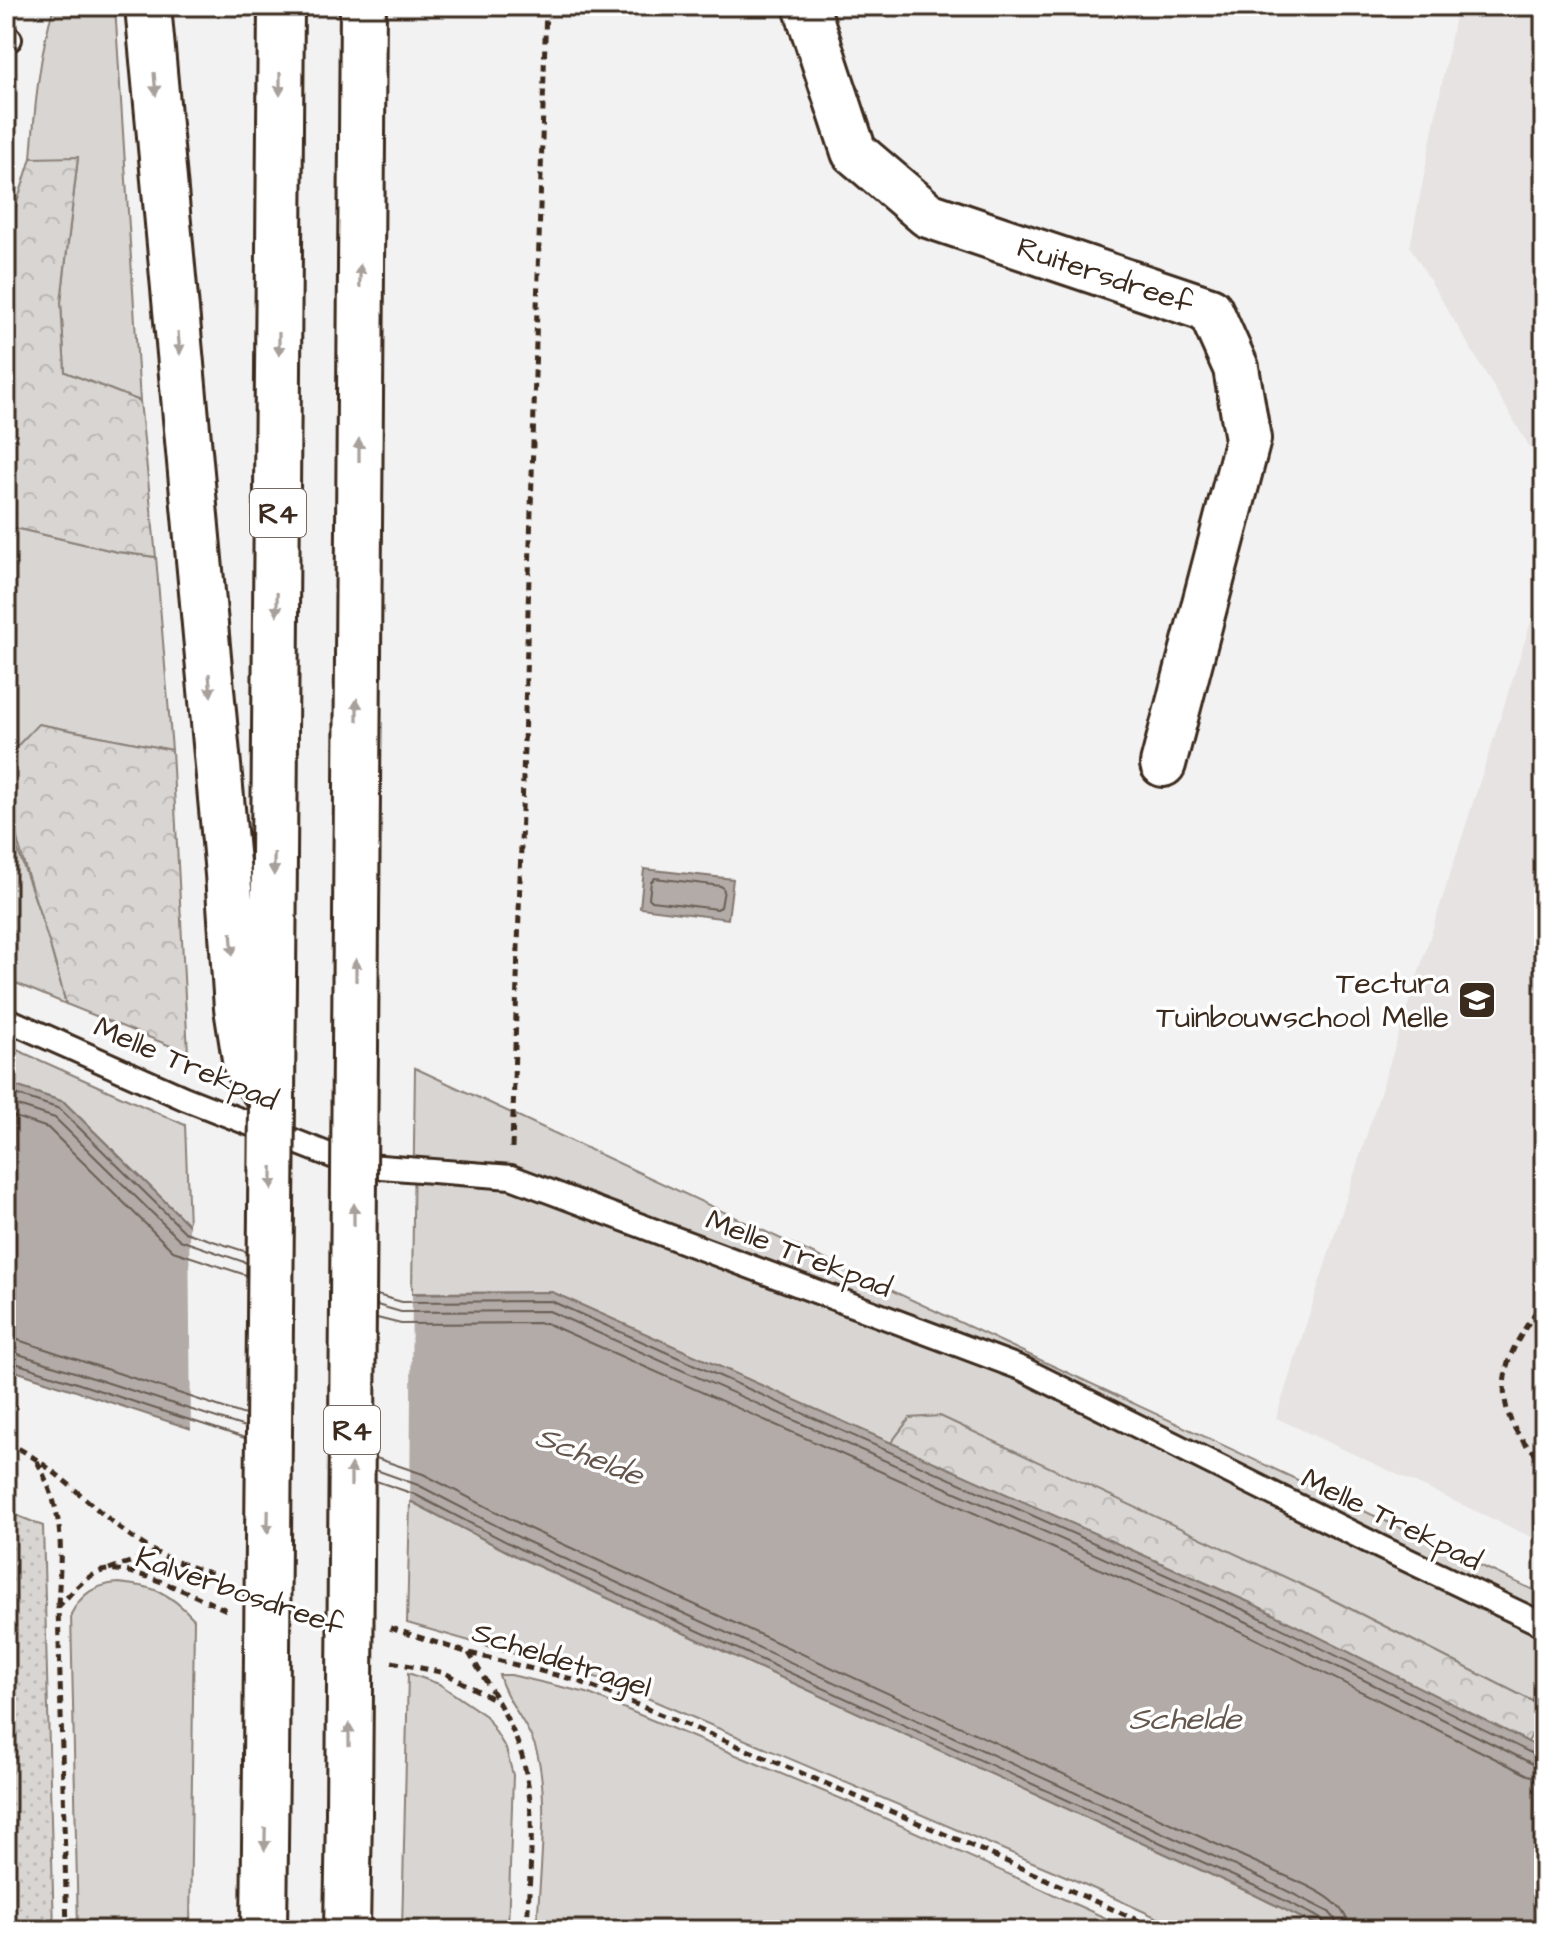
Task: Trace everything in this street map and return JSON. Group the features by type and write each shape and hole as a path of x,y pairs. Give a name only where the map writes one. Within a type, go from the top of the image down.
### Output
{"main road":[{"path":"148,6 228,874 256,1013 246,1066 272,1100 264,1930"},
{"name":"R4","path":"256,1013 273,925 281,6"},
{"name":"R4","path":"347,1930 363,6"},
{"name":"Ruitersdreef","path":"806,6 854,152 928,215 1210,310 1236,368 1248,439 1163,764"}],"lane":[{"name":"Melle Trekpad","path":"6,1019 184,1098 355,1165 511,1177 1023,1369 1544,1625"}],"path":[{"path":"511,1177 546,6"},
{"path":"1544,1299 1519,1338 1509,1359 1503,1384 1508,1413 1517,1435 1530,1451 1544,1459"},
{"path":"6,1442 35,1457 133,1537 158,1553 234,1581"},
{"path":"35,1457 56,1505 61,1536 58,1607 67,1930"},
{"path":"1544,1518 1541,1521 1544,1527"},
{"path":"104,1570 158,1553"},
{"name":"Kalverbosdreef","path":"58,1607 86,1579 104,1570 141,1574 240,1615"},
{"name":"Scheldetragel","path":"381,1626 469,1653 576,1680 935,1830 1159,1930"},
{"path":"469,1653 518,1744 529,1791 527,1930"},
{"path":"386,1660 445,1673 495,1700"}],"shaded area":[{"path":"1457,6 1544,6 1544,471 1410,247"},
{"name":"Tectura Tuinbouwschool Melle","path":"1544,581 1544,1543 1276,1418"}],"green space":[{"path":"54,6 115,6 140,401 65,372 61,302 78,158 31,158 41,62"},
{"path":"78,157 61,302 65,372 140,401 156,557 118,552 6,526 6,294 15,284 15,209 31,158"},
{"path":"6,526 118,552 156,557 172,750 39,724 6,758"},
{"path":"38,724 172,750 188,1053 66,1004 19,847 7,781 6,758"},
{"path":"6,775 16,845 47,934 66,1004 6,979"},
{"path":"6,1045 185,1125 189,1225 64,1102 6,1083"},
{"path":"415,1068 1544,1595 1544,1707 1317,1592 910,1418 891,1443 552,1292 412,1293"},
{"path":"940,1416 1317,1592 1544,1707 1544,1713 1528,1742 1253,1604 891,1443 910,1418"},
{"path":"410,1501 516,1556 1326,1930 1184,1930 1077,1881 605,1680 407,1623"},
{"path":"6,1511 43,1526 54,1930 6,1930"},
{"path":"118,1583 160,1592 177,1602 194,1619 190,1930 78,1930 71,1614 90,1591"},
{"path":"408,1673 439,1684 486,1716 506,1749 513,1775 508,1930 402,1930"},
{"path":"499,1675 511,1675 587,1693 849,1802 1132,1930 537,1930 543,1811 540,1765 531,1737 506,1694"}],"water":[{"path":"644,869 733,879 728,919 640,908"},
{"name":"Schelde","path":"6,1083 64,1102 189,1225 402,1294 552,1292 1253,1604 1544,1750 1544,1930 1326,1930 516,1556 410,1501 6,1368"}],"pier":[{"path":"189,1219 403,1290 412,1289 410,1505 191,1433"}],"place":[{"name":"Tectura Tuinbouwschool Melle","path":"1477,1000"}]}
